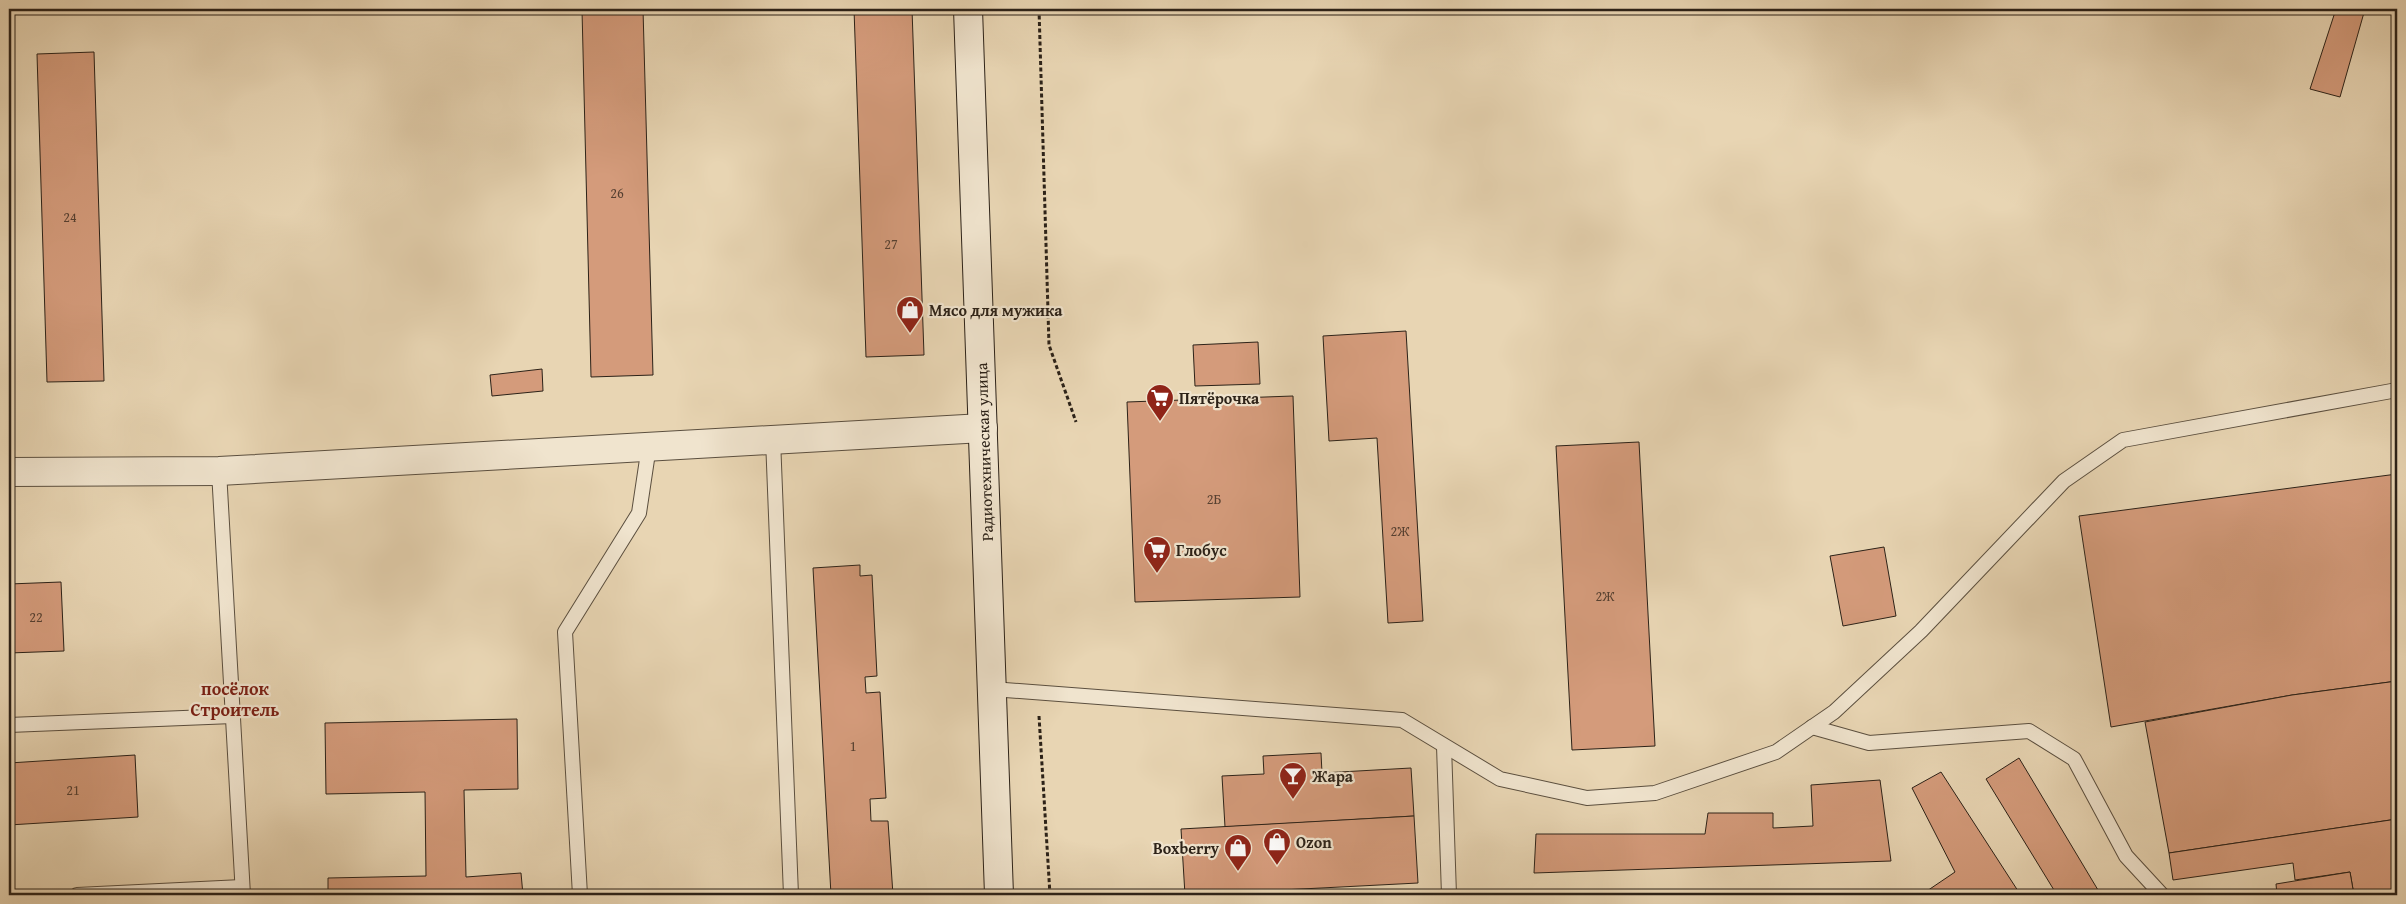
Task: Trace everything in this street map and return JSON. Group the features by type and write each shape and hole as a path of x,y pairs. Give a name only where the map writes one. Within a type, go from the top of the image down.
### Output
{"street":[{"name":"Радиотехническая улица","path":"968,9 999,895"},
{"path":"9,472 219,471 983,428"}],"lane":[{"path":"992,689 1402,720 1500,779 1587,798 1656,793 1776,752 1834,712 1920,631 2064,481 2123,440 2397,390"},
{"path":"773,440 791,895"},
{"path":"580,895 565,632 639,513 649,446"},
{"path":"77,895 242,891 219,471"},
{"path":"9,725 233,716"},
{"path":"1812,727 1869,743 2029,731 2074,759 2126,856 2162,895"},
{"path":"1444,746 1449,895"}],"path":[{"path":"1038,9 1049,345 1076,422"},
{"path":"1038,693 1050,895"}],"building":[{"path":"643,9 653,375 591,377 582,10"},
{"path":"854,9 912,9 924,355 866,357"},
{"path":"2336,9 2365,9 2340,97 2310,89"},
{"path":"94,52 104,381 47,382 37,54"},
{"path":"1406,331 1423,621 1388,623 1377,438 1329,441 1323,336"},
{"path":"1258,342 1260,384 1195,386 1193,345"},
{"path":"542,369 543,391 492,396 490,375"},
{"path":"1293,396 1300,597 1135,602 1127,402"},
{"path":"1639,442 1655,746 1572,750 1556,446"},
{"path":"2397,474 2397,681 2292,695 2111,727 2079,516"},
{"path":"1884,547 1896,616 1843,626 1830,556"},
{"path":"860,565 860,576 872,575 877,676 865,677 866,693 880,692 886,798 870,799 871,821 888,821 893,895 831,895 813,568"},
{"path":"61,582 64,651 9,653 9,584"},
{"path":"2397,681 2397,819 2169,853 2145,722 2292,695"},
{"path":"517,719 518,789 464,790 466,877 521,873 523,895 328,895 328,878 426,876 425,792 326,794 325,723"},
{"path":"1321,753 1322,773 1411,768 1414,816 1225,827 1222,776 1264,774 1263,756"},
{"path":"135,755 138,817 9,825 9,763"},
{"path":"2019,758 2101,895 2057,895 1986,779"},
{"path":"1941,772 2020,894 1921,895 1955,872 1912,788"},
{"path":"1880,780 1891,861 1534,873 1536,834 1705,834 1708,813 1773,813 1773,828 1813,826 1811,785"},
{"path":"1414,816 1418,883 1185,895 1181,829"},
{"path":"2397,819 2397,895 2354,895 2350,872 2295,880 2293,863 2173,880 2169,853"},
{"path":"2350,872 2354,895 2277,895 2276,884"}],"place":[{"name":"Мясо для мужика","path":"910,334"},
{"name":"Пятёрочка","path":"1160,422"},
{"name":"Глобус","path":"1157,574"},
{"name":"Жара","path":"1293,800"},
{"name":"Ozon","path":"1277,866"},
{"name":"Boxberry","path":"1238,872"}],"district":[{"name":"посёлок Строитель","path":"235,698"}]}
